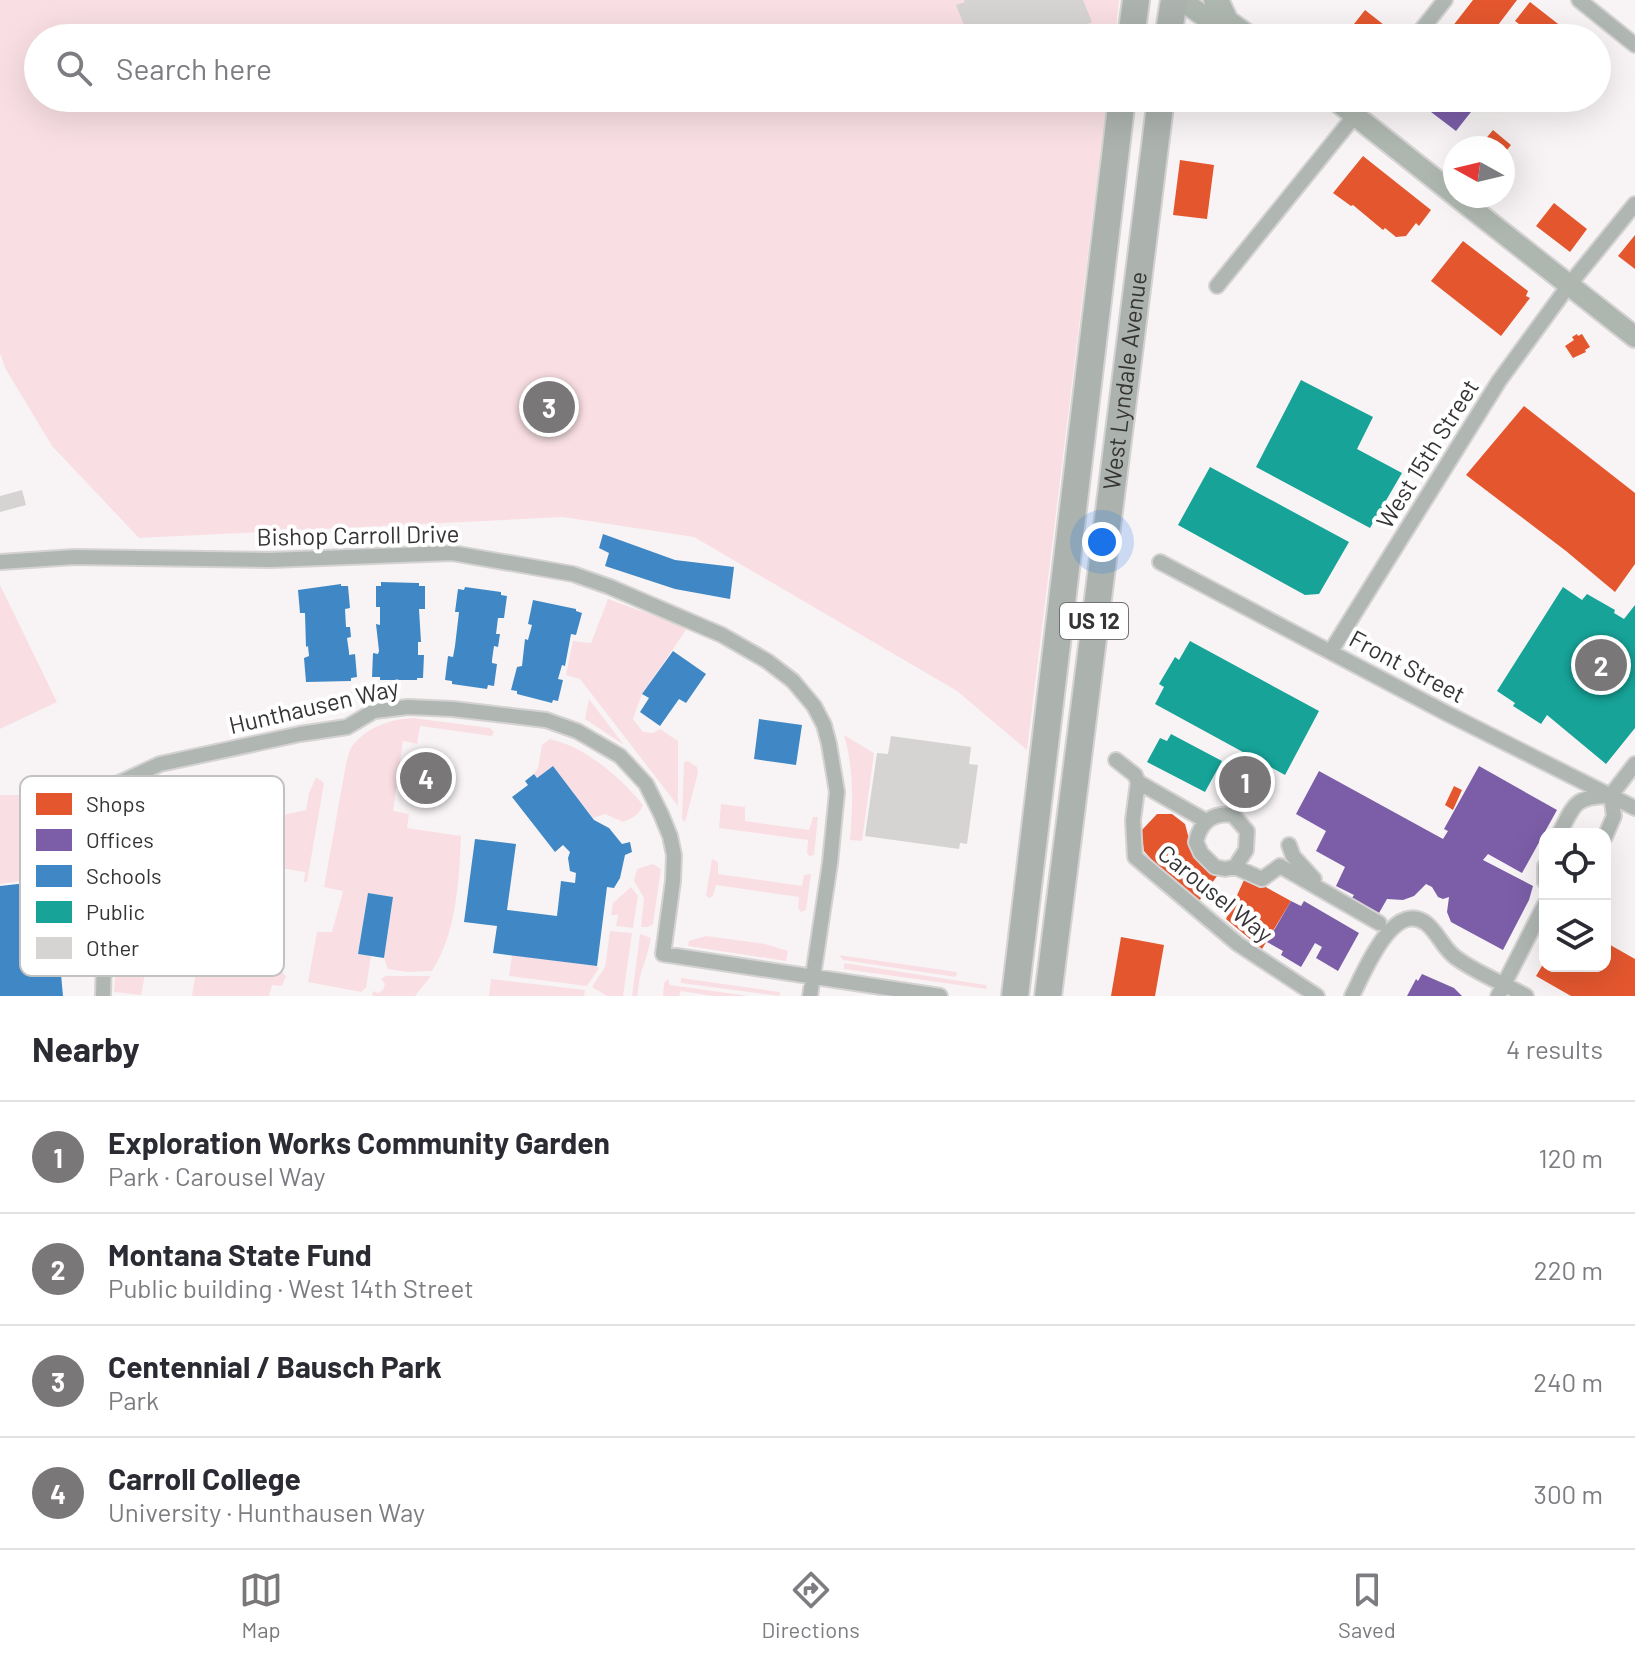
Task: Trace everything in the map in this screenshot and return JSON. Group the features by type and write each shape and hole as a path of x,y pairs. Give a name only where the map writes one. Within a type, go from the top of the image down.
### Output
{"highway":[{"path":"1133,24 1136,0"},
{"path":"1170,24 1174,0"},
{"name":"West Lyndale Avenue","path":"1015,996 1120,112"},
{"name":"West Lyndale Avenue","path":"1048,996 1159,112"}],"main road":[{"path":"1181,0 1211,21 1228,21"},
{"path":"1214,0 1232,24"},
{"path":"1351,112 1443,186"},
{"path":"1471,208 1635,337"}],"street":[{"path":"1426,24 1445,0"},
{"path":"1579,0 1609,24"},
{"path":"1611,26 1635,45"},
{"path":"1217,286 1359,112"},
{"name":"West 15th Street","path":"1331,651 1499,381 1569,285 1635,204"},
{"name":"Bishop Carroll Drive","path":"0,562 74,557 270,560 452,553 573,574 722,635 767,661 793,681 814,706 829,744 837,792 810,996"},
{"name":"Front Street","path":"1160,562 1448,714 1635,808"},
{"name":"Hunthausen Way","path":"134,776 160,764 347,727 374,711 408,707 453,709 546,720 577,731 620,756 646,784 670,836 673,881 663,954 940,996"},
{"path":"1116,760 1135,775 1138,782 1206,821"},
{"path":"1562,828 1576,804 1582,799 1611,795 1635,764"},
{"name":"Carousel Way","path":"1138,782 1133,820 1135,857 1238,944 1317,996"},
{"path":"1609,828 1614,816 1611,795"},
{"path":"1235,867 1248,840 1242,823 1233,815 1211,816 1198,832 1196,842 1201,853 1215,867 1235,867 1262,879 1280,866 1289,845 1293,856 1324,892"},
{"path":"1280,866 1379,923"},
{"path":"1502,990 1539,916"},
{"path":"1352,996 1378,943 1403,919 1414,917 1426,923 1452,955 1502,990 1526,996"},
{"name":"Hunthausen Way","path":"103,996 104,976"}],"shaded area":[{"path":"0,0 1119,0 1116,24 24,24 24,112 1105,112 1027,750 957,691 694,537 563,517 139,538 52,446 5,368 0,353"},
{"path":"0,585 57,702 0,729"},
{"path":"608,599 686,630 642,694 633,719 643,732 653,733 660,729 678,741 678,806 580,679 566,675 573,641 591,643"},
{"path":"589,699 624,745 585,719"},
{"path":"413,718 490,728 494,732 492,736 420,726 417,744 403,741 393,811 409,814 407,828 461,836 455,905 447,940 432,971 388,969 384,958 393,897 368,893 358,954 371,956 366,988 361,992 308,982 317,932 332,932 343,891 324,887 350,751 359,739 373,729 388,722"},
{"path":"844,735 874,753 862,841 850,840 852,787"},
{"path":"550,739 576,749 601,764 643,805 640,811 623,822 605,814 593,818 553,766 537,778 534,774 542,745"},
{"path":"684,762 697,767 698,773 685,822 682,819"},
{"path":"1232,765 1267,784 1259,799 1224,780"},
{"path":"316,777 324,783 307,882 304,882 305,872 284,869 284,815 306,810"},
{"path":"0,795 20,795 20,881 0,884"},
{"path":"721,804 745,807 745,821 809,830 813,817 818,817 814,855 807,853 808,840 719,828"},
{"path":"712,859 718,862 718,874 802,886 804,875 811,874 806,910 801,912 798,908 799,897 716,885 713,896 709,898 706,895"},
{"path":"653,864 661,869 653,924 641,927 644,898 634,881 637,869"},
{"path":"631,887 638,896 633,928 616,926 618,915 611,915 613,903"},
{"path":"610,931 632,933 623,996 607,996 592,987 605,967"},
{"path":"640,934 651,938 638,996 632,996"},
{"path":"706,936 765,944 788,951 786,961 688,946 689,941"},
{"path":"512,955 599,968 587,986 509,976"},
{"path":"839,955 957,972 956,977 843,960"},
{"path":"844,963 986,985 987,989 844,969"},
{"path":"145,976 141,995 114,992 115,977"},
{"path":"195,976 286,976 282,986 272,985 269,996 192,996"},
{"path":"386,976 431,976 415,996 372,996 373,991 378,993 383,990 385,984 381,979"},
{"path":"681,978 780,992 780,996 681,983"},
{"path":"491,979 585,990 584,996 489,996"},
{"path":"668,979 670,985 749,996 713,996 681,991 679,996 663,996 664,983"}],"building: Shops":[{"path":"1473,0 1517,0 1499,24 1454,24"},
{"path":"1530,2 1558,24 1519,24 1515,21"},
{"path":"1365,10 1383,24 1354,24"},
{"path":"1363,156 1431,210 1419,226 1416,223 1406,236 1396,237 1385,228 1383,230 1333,193"},
{"path":"1180,160 1214,165 1207,219 1173,215"},
{"path":"1554,203 1587,229 1570,252 1536,226"},
{"path":"1635,235 1635,269 1618,256"},
{"path":"1463,241 1528,291 1526,296 1530,298 1501,336 1431,281"},
{"path":"1577,334 1582,334 1590,347 1573,358 1565,346"},
{"path":"1524,406 1635,493 1635,564 1615,592 1466,475"},
{"path":"1454,786 1462,790 1453,810 1445,805"},
{"path":"1157,814 1172,814 1185,824 1192,850 1217,876 1199,901 1164,874 1144,851 1141,831"},
{"path":"1244,880 1260,888 1262,885 1291,901 1262,949 1226,919"},
{"path":"1121,937 1164,945 1155,996 1111,996"},
{"path":"1611,945 1635,959 1635,996 1571,996 1536,976 1539,971 1611,972"}],"building: Offices":[{"path":"1431,112 1471,112 1456,131"},
{"path":"1479,766 1557,810 1547,828 1539,828 1539,842 1522,873 1488,854 1483,860 1533,886 1503,950 1451,922 1447,912 1449,897 1438,897 1426,884 1414,896 1403,900 1387,899 1379,913 1352,898 1354,895 1336,886 1345,867 1316,851 1326,831 1296,814 1319,771 1443,839 1448,831 1444,829"},
{"path":"1291,901 1301,906 1304,901 1359,933 1338,971 1316,958 1322,947 1315,943 1301,967 1267,942"},
{"path":"1422,974 1454,988 1462,996 1407,996"}],"building: Schools":[{"path":"603,534 675,560 734,567 730,599 675,589 605,566 609,553 599,548"},
{"path":"381,582 419,583 419,586 425,586 425,609 419,609 421,642 418,642 418,655 424,655 423,678 380,680 380,677 372,677 373,653 378,654 379,651 376,624 380,625 380,607 376,607 376,586 381,586"},
{"path":"341,584 348,586 350,608 345,609 346,627 350,627 351,637 347,638 349,655 355,654 357,677 351,678 351,681 306,682 304,658 309,656 305,613 300,613 298,590"},
{"path":"465,587 501,592 501,595 507,596 504,618 498,618 496,634 500,634 492,660 497,664 494,686 488,685 487,689 452,684 452,681 445,680 448,656 453,657 455,646 458,589 464,590"},
{"path":"533,600 582,613 576,635 571,634 565,666 562,665 558,679 563,680 558,701 553,700 552,703 511,690 517,667 522,666 525,639 528,640 532,625 528,624"},
{"path":"673,651 706,674 686,703 679,699 660,726 640,712 649,698 642,694"},
{"path":"759,719 802,725 796,765 754,759"},
{"path":"553,766 594,820 609,828 622,844 630,842 632,852 625,855 620,878 614,888 607,887 597,966 493,953 497,926 464,922 475,839 516,844 507,910 557,916 561,881 575,883 576,873 570,871 570,852 563,845 555,852 512,797 528,785 525,781 534,774 537,778"},
{"path":"20,884 20,976 61,976 63,996 0,996 0,886"},
{"path":"368,893 393,897 384,958 358,954"}],"building: Public":[{"path":"1301,380 1373,417 1357,449 1402,473 1370,528 1256,467"},
{"path":"1210,467 1349,542 1319,594 1305,595 1178,525"},
{"path":"1563,587 1582,600 1587,594 1615,610 1614,613 1624,619 1635,605 1635,728 1606,764 1547,715 1541,724 1513,706 1515,703 1497,691"},
{"path":"1190,641 1319,711 1285,775 1155,704 1164,687 1159,684 1175,657 1179,660"},
{"path":"1171,734 1222,761 1205,792 1147,762 1160,738 1167,741"}],"building: Other":[{"path":"1083,0 1092,22 963,24 956,5 965,2"},
{"path":"22,490 26,505 0,512 0,496"},
{"path":"891,736 971,747 969,764 978,765 967,844 960,843 959,849 865,836 877,753 888,754"}],"place":[{"name":"Centennial / Bausch Park","path":"549,407"},
{"name":"Montana State Fund","path":"1601,665"},
{"name":"Carroll College","path":"426,778"},
{"name":"Exploration Works Community Garden","path":"1245,782"}]}
